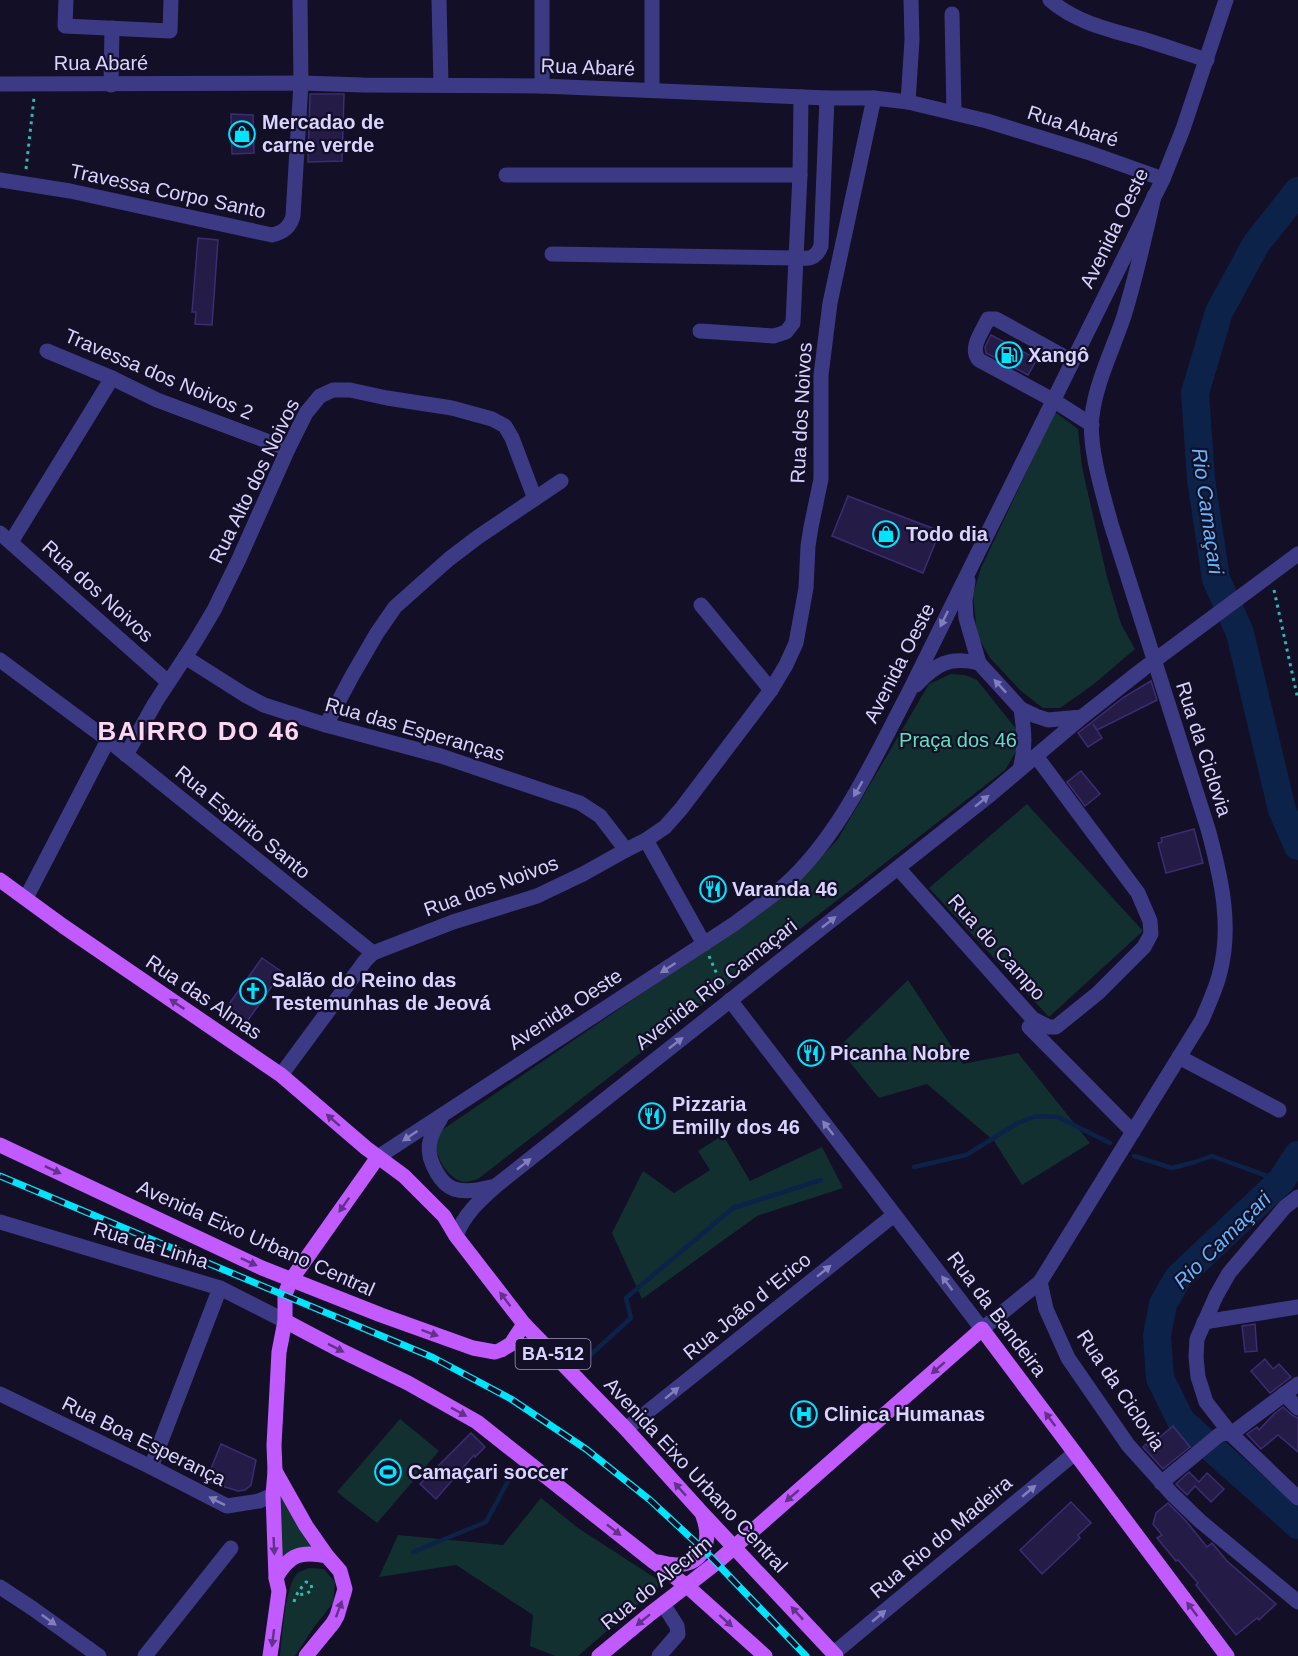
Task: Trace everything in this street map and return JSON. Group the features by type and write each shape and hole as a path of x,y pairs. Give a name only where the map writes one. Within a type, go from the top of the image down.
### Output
{"main road":[{"name":"Rua das Almas","path":"0,880 63,926 281,1075 378,1157"},
{"name":"Avenida Eixo Urbano Central","path":"0,1146 291,1280 427,1332 486,1352 495,1352 511,1344 524,1324"},
{"name":"Avenida Eixo Urbano Central","path":"378,1157 402,1174 444,1216 456,1236 524,1324 626,1429 835,1655"},
{"path":"270,1656 279,1591 276,1578 273,1495 274,1445 279,1352 285,1321 285,1294 291,1280 378,1157"},
{"path":"285,1321 408,1383 477,1422 687,1586 765,1656"},
{"name":"Rua da Bandeira","path":"982,1329 1227,1656"},
{"name":"Rua do Alecrim","path":"599,1656 716,1563 982,1329"},
{"path":"275,1471 306,1526 343,1577 345,1589 338,1616 306,1656"},
{"path":"654,1562 675,1565 694,1561 704,1550 707,1539 706,1524 702,1513"},
{"path":"276,1578 285,1563 299,1554 327,1556"}],"street":[{"path":"66,0 65,26 170,31 171,0"},
{"name":"Travessa Corpo Santo","path":"0,180 70,191 272,235 281,232 291,222 293,216 301,83 300,0"},
{"path":"439,0 441,85"},
{"path":"542,0 542,86"},
{"path":"652,0 652,90"},
{"path":"908,102 912,40 911,0"},
{"path":"1050,0 1082,20 1207,60"},
{"name":"Avenida Oeste","path":"378,1157 734,924 785,885 811,857 832,829 849,803 908,694 1154,196 1184,129 1226,0"},
{"path":"952,14 954,113"},
{"path":"111,85 112,28"},
{"name":"Rua Abaré","path":"0,84 301,83 542,86 874,98 908,102 1039,136 1162,179"},
{"path":"700,331 774,336 786,332 793,323 801,97"},
{"path":"552,254 796,258 816,256 821,246 827,98"},
{"name":"Rua dos Noivos","path":"281,1075 373,953 453,922 537,896 583,874 646,840 665,827 771,690 786,665 800,627 806,588 809,537 821,479 821,375 830,303 874,98"},
{"path":"506,175 800,175"},
{"name":"Rua da Ciclovia","path":"982,1329 1040,1282 1203,1020 1219,975 1224,948 1226,927 1219,868 1108,514 1095,454 1091,418 1096,395 1140,259 1154,196"},
{"path":"1072,361 996,319 988,319 975,347 975,354 979,360 1053,400 1092,425"},
{"name":"Travessa dos Noivos 2","path":"47,351 157,400 288,449"},
{"path":"6,537 112,378"},
{"name":"Rua Alto dos Noivos","path":"126,755 168,682 214,610 288,449 310,406 320,396 333,390 350,390 452,408 492,419 505,426 512,438 535,499"},
{"path":"326,725 352,675 396,607 449,559 561,481"},
{"name":"Rua dos Noivos","path":"6,537 168,682"},
{"name":"Avenida Rio Camaçari","path":"456,1236 463,1220 476,1204 497,1185 898,868 1154,660 1298,554"},
{"path":"970,567 965,600 966,618 979,663 1021,709 1036,717 1048,720 1082,717"},
{"path":"701,605 771,690"},
{"name":"Rua das Esperanças","path":"185,657 264,705 326,725 441,756 580,803 600,816 626,850"},
{"name":"Rua Espirito Santo","path":"0,660 126,755 373,953"},
{"path":"908,694 939,665 964,660 979,663"},
{"path":"1020,769 1024,753 1021,709"},
{"path":"26,898 108,741"},
{"name":"Rua do Campo","path":"898,868 1033,1019 1049,1027 1056,1027 1073,1015 1144,946 1151,934 1150,921 1138,893 1036,756"},
{"path":"646,840 704,944"},
{"name":"Rua da Bandeira","path":"730,1000 982,1329"},
{"path":"1029,1027 1133,1132"},
{"path":"1179,1057 1279,1110"},
{"path":"445,1113 431,1134 428,1145 429,1155 439,1176 445,1184 454,1189 472,1191 497,1185"},
{"path":"1298,1197 1285,1207 1229,1273 1197,1339 1196,1357 1198,1377 1206,1402 1225,1435 1298,1498"},
{"name":"Rua João d 'Erico","path":"626,1429 894,1215"},
{"name":"Rua da Linha","path":"0,1222 220,1288 285,1321"},
{"name":"Rua da Ciclovia","path":"1040,1282 1046,1309 1068,1358 1128,1445 1161,1483 1200,1521 1298,1602"},
{"path":"151,1467 220,1288"},
{"path":"1204,1322 1298,1307"},
{"path":"1161,1483 1193,1456 1298,1384"},
{"name":"Rua Boa Esperança","path":"0,1394 227,1506 259,1501 273,1495"},
{"path":"1284,1394 1298,1408"},
{"name":"Rua Rio do Madeira","path":"835,1655 1075,1453"},
{"path":"144,1656 231,1548"},
{"path":"0,1587 99,1656"},
{"path":"659,1656 678,1634 677,1626 663,1604"}],"path":[{"path":"25,184 35,84"},
{"path":"1268,577 1298,700"},
{"path":"704,944 730,1000"},
{"path":"306,1582 311,1584 312,1590 306,1594 296,1595 306,1582"}],"green space":[{"path":"1055,412 1078,429 1082,467 1107,577 1121,624 1135,649 1094,684 1060,708 1043,708 1021,691 990,658 977,635 973,594 981,568"},
{"name":"Praça dos 46","path":"951,674 965,675 977,680 1017,730 1017,750 1005,770 478,1179 464,1182 448,1173 436,1149 436,1142 442,1130 783,897 838,839 929,684"},
{"path":"1027,804 1143,931 1049,1017 929,888"},
{"path":"908,980 963,1064 1018,1053 1090,1143 1022,1185 994,1141 927,1084 879,1098 838,1048"},
{"path":"723,1135 750,1181 822,1147 843,1188 757,1216 642,1299 612,1233 643,1171 674,1193 710,1170 698,1151"},
{"name":"Camaçari soccer","path":"400,1419 439,1451 377,1523 337,1492"},
{"path":"275,1477 326,1558 307,1555 278,1580"},
{"path":"541,1498 578,1528 663,1583 578,1656 555,1656 530,1646 533,1615 456,1565 379,1577 398,1535 503,1545"},
{"path":"309,1568 324,1569 335,1582 333,1603 295,1656 280,1656 289,1591 296,1575"}],"building":[{"path":"310,94 344,94 342,161 308,162"},
{"name":"Mercadao de carne verde","path":"231,114 253,115 254,153 232,154"},
{"path":"198,238 218,240 212,325 195,324 196,312 192,312"},
{"name":"Xangô","path":"991,335 1037,359 1028,375 986,353 985,347"},
{"name":"Todo dia","path":"848,496 940,531 923,573 832,536"},
{"path":"1151,681 1157,700 1097,730 1093,724 1102,738 1088,747 1078,733 1124,697"},
{"path":"1081,771 1100,794 1085,806 1067,782"},
{"path":"1194,829 1203,863 1166,873 1158,843 1162,842 1161,838"},
{"name":"Salão do Reino das Testemunhas de Jeová","path":"262,958 282,972 246,1023 224,1011"},
{"path":"1255,1324 1257,1351 1245,1352 1242,1326"},
{"path":"1265,1359 1273,1369 1279,1364 1291,1377 1270,1393 1251,1371"},
{"path":"1283,1407 1298,1418 1298,1452 1278,1435 1261,1449 1247,1434 1257,1427 1259,1430"},
{"path":"1173,1426 1190,1447 1163,1469 1143,1447 1146,1444 1148,1447"},
{"path":"471,1433 485,1447 475,1457 474,1455 436,1499 420,1484"},
{"path":"221,1444 256,1460 251,1485 245,1490 238,1491 206,1481"},
{"path":"1189,1472 1199,1482 1207,1473 1224,1489 1211,1502 1195,1486 1187,1495 1176,1484"},
{"path":"1071,1502 1091,1523 1078,1535 1080,1538 1042,1574 1020,1550"},
{"path":"1168,1503 1207,1547 1212,1543 1227,1561 1276,1604 1259,1620 1257,1618 1236,1635 1196,1585 1198,1583 1157,1538 1162,1535 1153,1524 1156,1513"}],"waterway":[{"name":"Rio Camaçari","path":"1298,191 1256,244 1219,312 1195,393 1201,479 1216,579 1240,633 1282,810 1298,846"},
{"path":"914,1167 966,1155 1018,1123 1036,1116 1058,1117 1110,1143"},
{"name":"Rio Camaçari","path":"1298,1155 1281,1181 1178,1278 1163,1304 1157,1336 1160,1378 1181,1421 1298,1525"},
{"path":"1134,1156 1172,1168 1212,1156 1281,1181"},
{"path":"587,1358 631,1318 626,1298 733,1208 821,1180"},
{"path":"413,1552 486,1522 514,1470"}],"railway":[{"path":"0,1176 432,1357 511,1399 586,1449 650,1500 704,1550 806,1656"}],"place":[{"name":"Mercadao de carne verde","path":"242,134"},
{"name":"Xangô","path":"1009,355"},
{"name":"Todo dia","path":"886,534"},
{"name":"Varanda 46","path":"713,889"},
{"name":"Salão do Reino das Testemunhas de Jeová","path":"253,991"},
{"name":"Picanha Nobre","path":"811,1053"},
{"name":"Pizzaria Emilly dos 46","path":"652,1116"},
{"name":"Clinica Humanas","path":"804,1414"},
{"name":"Camaçari soccer","path":"388,1472"}],"district":[{"name":"BAIRRO DO 46","path":"199,731"}]}
